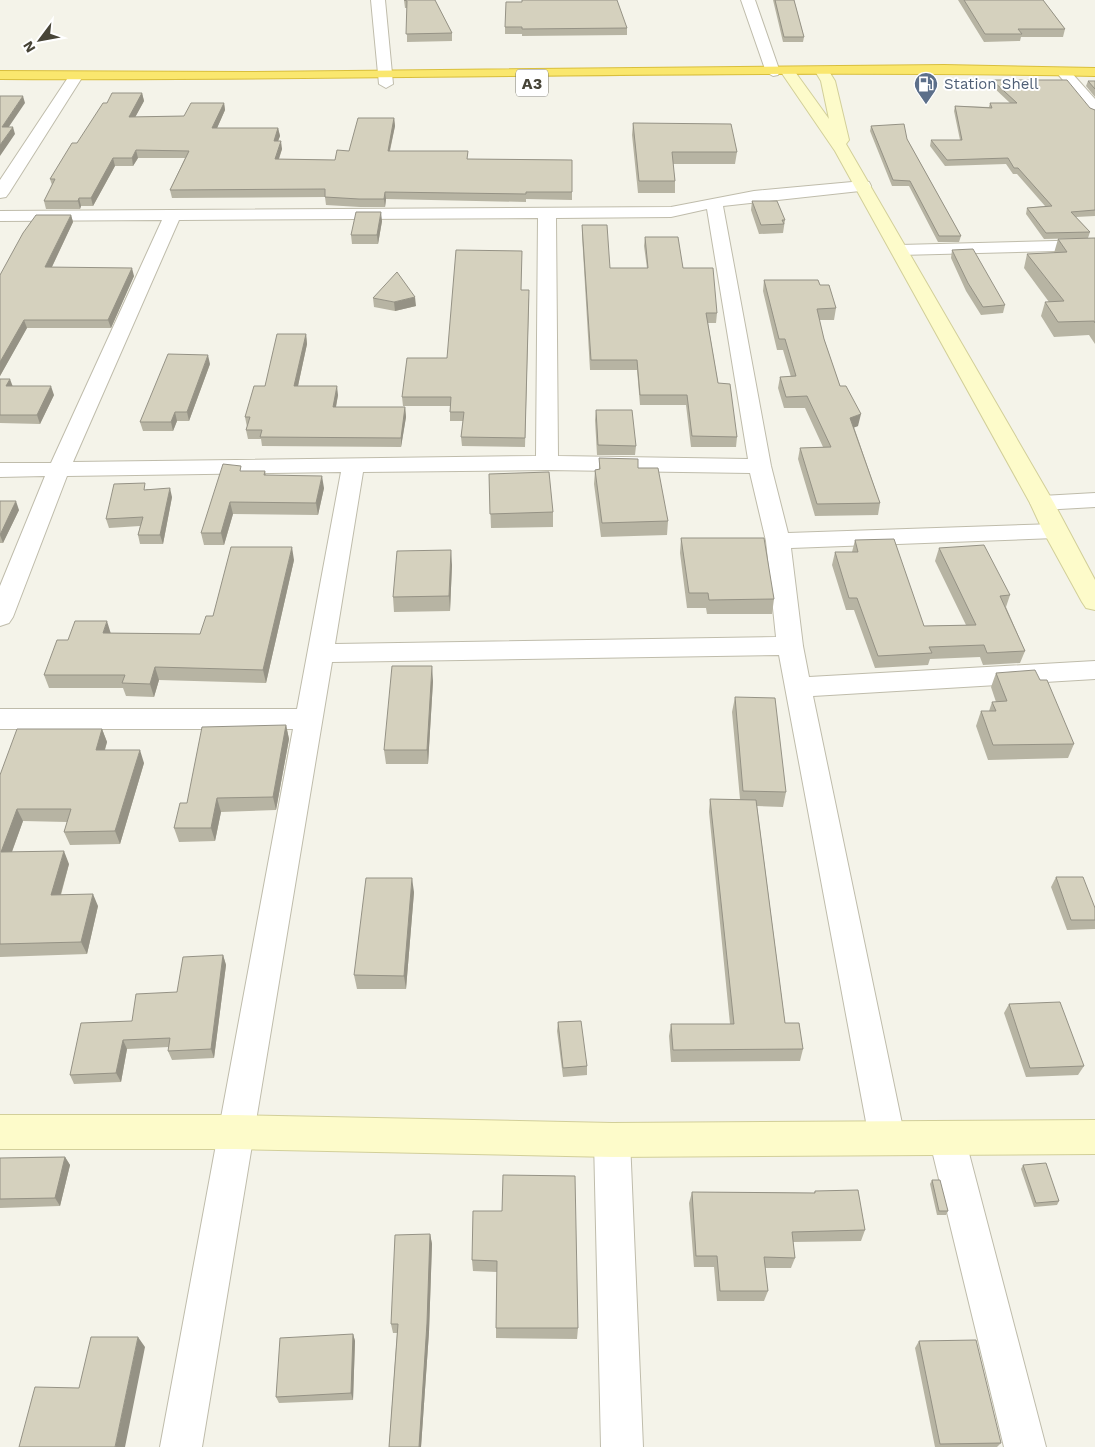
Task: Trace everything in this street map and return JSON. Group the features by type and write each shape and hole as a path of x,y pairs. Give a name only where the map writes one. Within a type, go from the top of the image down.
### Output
{"highway":[{"name":"A3","path":"0,86 73,81 785,75 1000,78 1095,72"},
{"name":"A3","path":"0,75 73,81"},
{"name":"A3","path":"386,79 785,75"}],"street":[{"path":"378,0 386,79"},
{"path":"748,0 785,75 843,151 1042,503 1054,531 1095,602"},
{"path":"1064,73 1095,109"},
{"path":"825,76 843,151"},
{"path":"0,193 73,81"},
{"path":"0,216 671,212 714,202 863,186"},
{"path":"714,202 760,466 778,541 790,646 887,1138"},
{"path":"547,212 548,462"},
{"path":"0,617 58,471 173,216"},
{"path":"900,250 1095,245"},
{"path":"0,470 58,471 548,462 760,466"},
{"path":"182,1447 353,466"},
{"path":"1042,503 1095,500"},
{"path":"778,541 1054,531"},
{"path":"320,653 790,646"},
{"path":"798,686 1095,670"},
{"path":"0,719 308,719"},
{"path":"0,1132 236,1132 612,1140 1095,1137"},
{"path":"947,1138 1026,1447"},
{"path":"612,1140 622,1447"}],"building":[{"path":"404,0 435,0 452,33 406,34 407,1"},
{"path":"522,0 617,0 627,28 522,29 522,27 505,27 506,2 522,2"},
{"path":"775,0 794,0 804,37 784,37"},
{"path":"964,0 1043,0 1065,29 1018,29 1022,34 985,34"},
{"path":"992,80 1067,80 1090,108 1095,110 1095,210 1071,212 1090,232 1046,233 1027,208 1052,206 1018,168 1014,168 1008,158 947,160 931,140 962,140 955,106 992,108 990,103 1017,103"},
{"path":"1088,81 1095,81 1095,89"},
{"path":"112,93 142,93 129,117 184,116 191,103 224,103 212,128 278,128 274,141 281,141 275,159 335,160 337,150 349,151 358,118 394,118 388,151 468,151 467,159 572,160 572,192 526,192 526,194 385,192 384,199 359,199 325,197 325,189 170,190 189,151 136,150 132,158 113,158 91,198 79,198 78,201 44,201 55,179 50,179 72,143 77,143 103,103 107,103"},
{"path":"0,96 23,96 2,127 13,127 0,145"},
{"path":"633,123 731,124 737,152 672,152 675,181 639,181"},
{"path":"904,124 907,139 961,236 939,236 910,181 893,180 871,126"},
{"path":"752,201 777,201 785,220 782,220 784,224 761,225"},
{"path":"356,212 381,212 377,235 351,235"},
{"path":"36,215 71,215 45,267 132,268 108,320 24,320 0,362 0,275 23,233"},
{"path":"582,225 607,225 610,268 648,268 645,237 678,237 683,268 713,268 717,313 706,313 718,383 730,384 737,437 692,436 687,395 640,395 637,360 591,360"},
{"path":"1095,238 1095,323 1094,321 1058,322 1045,302 1064,301 1027,254 1067,252 1058,239"},
{"path":"973,249 1005,305 983,307 968,283 952,250"},
{"path":"456,250 522,251 521,290 529,290 525,438 461,437 464,412 450,412 451,397 402,397 407,358 447,358"},
{"path":"397,272 415,297 394,302 373,298"},
{"path":"764,280 818,280 820,285 829,285 836,308 817,309 824,339 840,386 846,386 861,414 850,418 880,503 817,504 800,448 831,447 807,396 786,397 780,377 796,376 785,339 779,339"},
{"path":"277,334 306,334 294,386 337,386 333,407 405,407 401,438 260,437 262,430 246,430 250,417 245,417 254,386 265,386"},
{"path":"168,354 208,355 187,412 175,412 171,422 140,422"},
{"path":"0,379 10,379 6,386 51,386 37,415 0,415"},
{"path":"596,410 632,410 636,446 598,445"},
{"path":"599,458 638,459 638,468 658,468 668,521 602,523 595,470 600,469"},
{"path":"223,464 241,466 240,471 265,471 264,475 322,476 316,503 230,502 221,533 201,533"},
{"path":"549,472 553,512 490,514 489,474"},
{"path":"145,483 144,490 170,488 160,535 138,535 143,517 106,519 114,484"},
{"path":"0,501 16,501 0,535"},
{"path":"681,538 764,538 774,599 709,600 708,593 689,593"},
{"path":"894,539 924,626 976,625 939,548 984,545 1010,595 1000,596 1025,651 987,653 984,645 929,647 932,653 878,656 857,598 849,598 835,552 858,552 855,540"},
{"path":"231,547 292,547 263,670 155,667 150,684 122,683 125,675 44,675 57,640 68,640 75,621 107,621 103,633 200,634 206,616 213,616"},
{"path":"451,550 449,596 393,597 397,551"},
{"path":"392,666 432,666 427,750 384,750"},
{"path":"1035,670 1040,680 1047,680 1074,744 993,745 981,711 996,711 992,702 1007,701 996,673"},
{"path":"735,697 775,698 786,792 743,791"},
{"path":"286,725 273,797 217,798 211,828 174,828 180,803 187,803 202,727"},
{"path":"17,729 102,729 96,750 140,750 115,831 64,832 71,809 17,809 1,852 64,851 51,895 93,894 81,942 0,944 0,775"},
{"path":"710,799 756,800 785,1023 799,1023 803,1049 673,1050 671,1024 734,1024"},
{"path":"1056,877 1083,877 1095,908 1095,920 1071,920"},
{"path":"366,878 412,878 404,976 354,975"},
{"path":"223,955 211,1049 168,1051 170,1038 123,1040 116,1073 70,1075 81,1023 132,1021 136,994 177,992 183,957"},
{"path":"1060,1002 1084,1066 1030,1068 1009,1004"},
{"path":"581,1021 587,1066 563,1068 558,1022"},
{"path":"65,1157 55,1198 0,1199 0,1158"},
{"path":"1046,1163 1059,1201 1036,1203 1023,1165"},
{"path":"503,1175 575,1176 578,1328 496,1328 497,1261 472,1260 473,1211 502,1211"},
{"path":"932,1180 940,1180 948,1211 939,1211"},
{"path":"858,1190 865,1230 792,1232 795,1258 764,1257 768,1291 720,1291 717,1256 696,1256 692,1192 815,1193 815,1191"},
{"path":"430,1234 427,1323 419,1447 389,1447 398,1324 391,1324 395,1235"},
{"path":"353,1334 351,1393 276,1397 280,1338"},
{"path":"91,1337 138,1337 115,1447 19,1447 35,1387 79,1388"},
{"path":"976,1340 1001,1443 940,1444 919,1341"}],"place":[{"name":"Station Shell","path":"926,105"}]}
